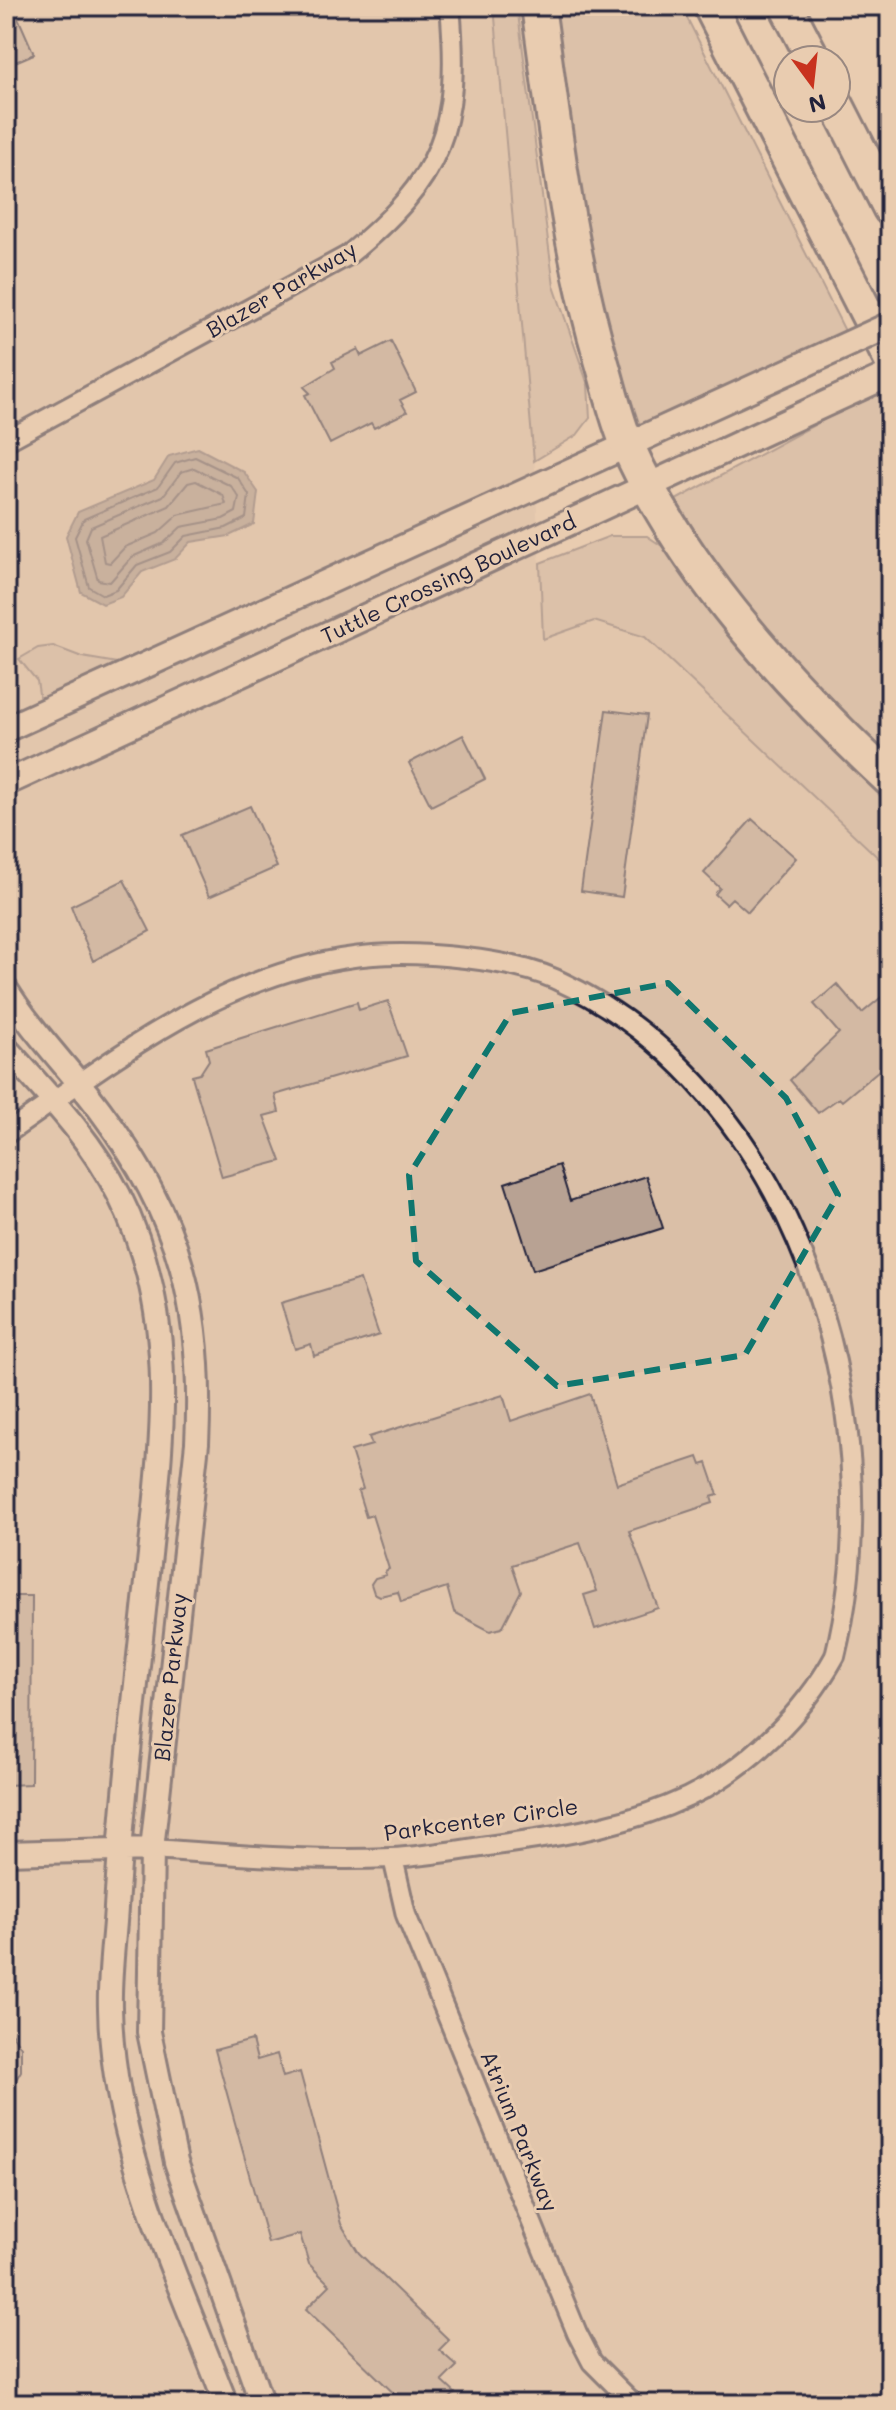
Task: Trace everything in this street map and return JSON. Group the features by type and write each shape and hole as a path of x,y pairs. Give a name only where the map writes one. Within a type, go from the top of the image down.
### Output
{"highway":[{"path":"538,6 571,237 590,324 627,444 676,536 743,623 793,684 890,780"},
{"path":"710,6 890,359"},
{"path":"786,6 806,44"},
{"path":"847,124 890,209"}],"main road":[{"path":"6,729 890,325"},
{"name":"Tuttle Crossing Boulevard","path":"6,783 890,374"}],"street":[{"name":"Blazer Parkway","path":"6,441 347,256 386,224 428,171 450,119 456,66 450,6"},
{"path":"6,1134 178,1016 264,980 367,955 418,954 468,959 550,977 641,1028 685,1064 729,1109 791,1187"},
{"name":"Blazer Parkway","path":"6,989 101,1111 147,1181 170,1226 193,1309 198,1356 197,1443 152,1849 147,1998 156,2071 176,2162 262,2404"},
{"name":"Blazer Parkway","path":"6,1048 99,1161 129,1218 157,1309 163,1358 162,1444 119,1850 110,2008 118,2084 140,2174 226,2404"},
{"name":"Parkcenter Circle","path":"152,1849 302,1858 393,1858 554,1837 642,1815 688,1797 734,1771 800,1709 822,1680 850,1630 865,1588"},
{"path":"6,1853 152,1849"},
{"name":"Atrium Parkway","path":"393,1858 406,1915 577,2333 592,2362 634,2404"}],"highlighted area":[{"path":"668,983 786,1098 838,1195 745,1355 557,1386 416,1261 409,1175 511,1013"}],"shaded area":[{"path":"6,6 494,6 533,429 543,638 594,621 645,637 890,869 890,2404 6,2404"},
{"path":"494,6 517,6 554,286 588,385 590,418 577,435 534,461"},
{"path":"552,6 681,6 845,331 640,426 599,304 579,219"},
{"path":"878,395 890,418 890,763 787,656 731,590 676,500 827,418"},
{"path":"610,536 647,536 671,552 829,743 890,798 890,869 645,637 594,621 543,639 540,563"},
{"path":"53,646 82,657 117,663 40,700 37,681 19,659 38,648"}],"water":[{"path":"198,448 244,472 258,492 254,524 229,536 191,542 175,559 142,572 121,597 103,604 81,592 66,536 78,512 154,480 169,456"}],"building":[{"path":"6,6 13,6 34,54 6,66"},
{"path":"391,341 416,392 400,400 407,412 374,428 371,423 330,444 305,395 310,393 304,387 335,368 332,362 358,349 361,356"},
{"path":"606,710 647,715 622,897 581,891"},
{"path":"463,735 485,779 431,806 409,763"},
{"path":"250,806 277,867 209,897 182,835"},
{"path":"752,819 796,858 748,912 732,898 726,904 715,894 720,888 704,873"},
{"path":"124,880 150,931 93,961 71,906"},
{"path":"837,984 862,1013 890,990 890,1061 842,1101 839,1098 818,1113 790,1080 839,1033 814,1004"},
{"path":"388,1001 407,1056 275,1095 279,1112 264,1116 281,1161 222,1177 192,1076 200,1074 209,1060 206,1049 357,1002 359,1010"},
{"path":"559,1165 570,1201 646,1176 663,1228 533,1270 505,1183"},
{"path":"360,1279 379,1335 314,1356 311,1344 295,1349 281,1303"},
{"path":"590,1394 617,1484 698,1457 701,1465 707,1463 718,1495 711,1497 713,1503 629,1531 658,1608 595,1629 584,1595 597,1591 580,1543 512,1565 521,1591 502,1628 490,1631 454,1612 447,1587 401,1602 398,1592 380,1596 374,1593 371,1584 375,1578 386,1575 385,1571 389,1569 372,1515 366,1517 358,1491 363,1489 351,1451 372,1445 369,1437 503,1395 511,1421"},
{"path":"6,1596 32,1596 31,1784 6,1785"},
{"path":"6,2026 21,2047 21,2071 6,2097"},
{"path":"252,2040 257,2060 277,2054 283,2077 300,2072 341,2224 359,2253 449,2340 439,2350 457,2366 442,2381 455,2393 445,2404 405,2404 306,2309 330,2285 309,2264 300,2234 268,2243 215,2050"}]}
